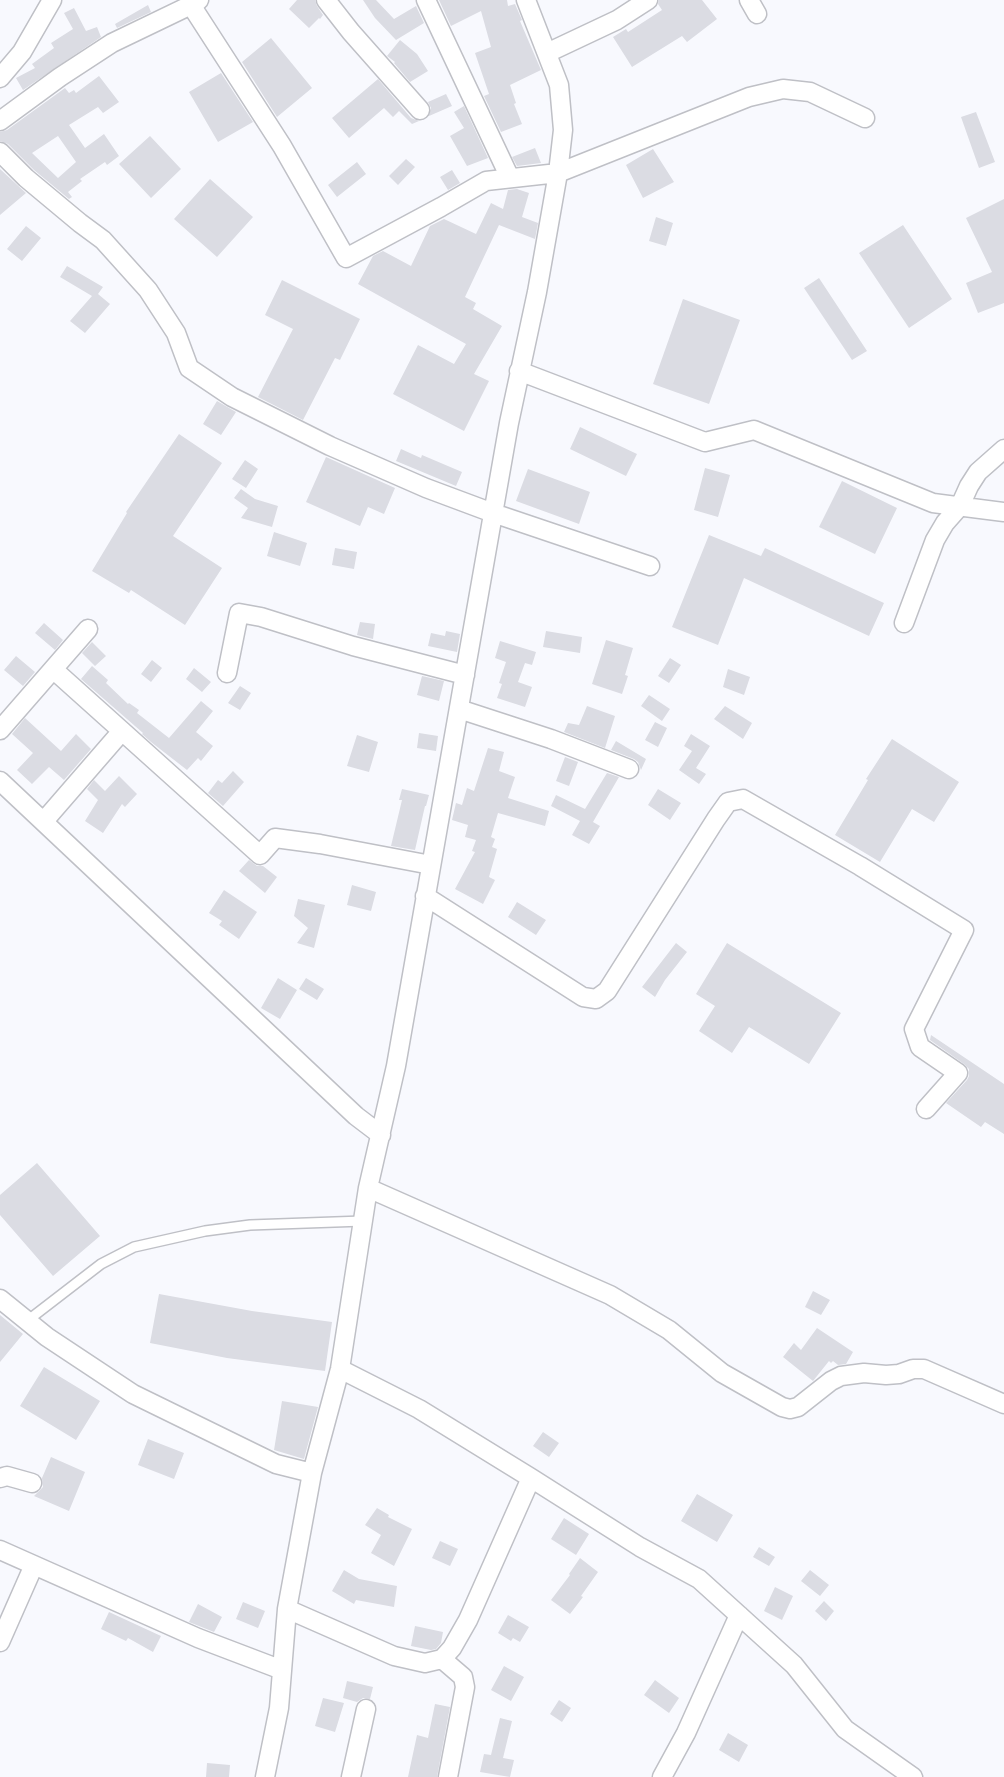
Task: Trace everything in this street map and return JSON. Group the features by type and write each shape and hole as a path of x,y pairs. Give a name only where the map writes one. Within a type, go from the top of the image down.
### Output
{"street":[{"path":"0,78 22,52 52,0"},
{"path":"326,0 420,110"},
{"path":"426,0 510,178"},
{"path":"265,1777 279,1708 287,1609 312,1473 340,1369 368,1188 396,1066 509,423 537,292 558,173 563,130 559,85 526,0"},
{"path":"547,53 617,20 648,0"},
{"path":"0,121 112,43 195,2 346,258 486,181 558,173 749,97 783,89 810,92 865,118"},
{"path":"0,152 26,178 103,240 148,290 176,333 189,368 232,397 330,446 426,488 650,566"},
{"path":"519,372 705,442 754,430 933,503 1004,512"},
{"path":"904,623 944,523 960,506 978,472 1004,449"},
{"path":"227,673 239,613 465,675"},
{"path":"0,730 88,629"},
{"path":"54,670 260,855 275,838 431,865"},
{"path":"459,709 551,739 629,769"},
{"path":"44,821 122,731"},
{"path":"0,781 356,1116 381,1135"},
{"path":"425,896 583,997 596,999 607,991 728,802 743,799 964,930 914,1029 920,1047 958,1073 926,1109"},
{"path":"368,1188 610,1295 669,1331 722,1373 782,1407 798,1407 841,1376 864,1373 899,1374 913,1369 923,1369 1004,1404"},
{"path":"0,1299 47,1337 133,1394 276,1464 312,1473"},
{"path":"340,1369 419,1409 639,1547 699,1579 794,1665 845,1729 914,1777"},
{"path":"0,1478 7,1476 32,1483"},
{"path":"287,1609 394,1656 425,1663 442,1659 452,1648 468,1620 531,1478"},
{"path":"0,1550 198,1638 282,1670"},
{"path":"0,1642 34,1566"},
{"path":"662,1777 686,1733 739,1615"},
{"path":"442,1659 463,1677 465,1687 448,1777"},
{"path":"351,1777 366,1709"}],"lane":[{"path":"27,1321 101,1264 134,1247 205,1231 250,1225 363,1221"}],"building":[{"path":"297,0 315,0 323,15 309,28 289,9"},
{"path":"363,0 376,0 394,19 416,6 424,23 396,40 375,18"},
{"path":"439,0 507,0 508,6 515,4 541,70 510,85 522,124 501,132 484,96 489,94 475,53 491,47 481,11 451,26"},
{"path":"659,0 702,0 717,19 687,42 682,36 632,67 613,37 626,29 628,32 662,10 658,4"},
{"path":"148,5 151,12 117,28 115,24"},
{"path":"74,8 86,31 97,27 101,37 23,90 16,78 35,68 32,64 54,48 51,43 73,29 64,13"},
{"path":"271,38 312,88 277,117 242,62"},
{"path":"400,40 417,54 428,71 410,82 387,56"},
{"path":"221,73 253,122 218,142 189,92"},
{"path":"99,76 119,102 103,113 98,107 69,125 85,148 104,134 119,156 80,179 82,181 68,192 72,197 69,199 8,144 0,141 0,132 7,130 65,88 69,93 74,90 76,93","holes":["58,136 76,162 58,178 32,153"]},
{"path":"378,79 411,118 419,121 412,124 399,111 393,117 384,108 349,138 332,118"},
{"path":"446,94 452,106 429,116 431,108 428,102"},
{"path":"464,106 488,158 467,166 450,136 464,128 454,112"},
{"path":"976,112 995,162 979,168 961,117"},
{"path":"150,136 181,169 151,198 119,164"},
{"path":"535,148 541,163 517,166 512,157"},
{"path":"653,149 674,182 643,198 626,165"},
{"path":"406,159 415,167 398,185 389,176"},
{"path":"357,162 366,174 337,197 328,185"},
{"path":"0,169 26,193 0,215"},
{"path":"452,170 460,183 448,190 440,177"},
{"path":"210,179 253,217 217,257 174,219"},
{"path":"517,189 529,193 522,217 538,223 535,239 499,225 465,297 476,303 473,309 502,326 474,374 489,381 464,431 393,394 418,345 454,364 466,344 358,284 373,256 383,251 411,266 430,226 444,219 476,234 491,203 503,209 508,190"},
{"path":"1004,199 1004,303 978,313 966,283 992,272 966,218"},
{"path":"656,217 673,223 666,246 649,241"},
{"path":"903,225 952,299 909,328 859,253"},
{"path":"26,226 41,238 22,261 7,249"},
{"path":"67,266 103,287 98,294 110,304 85,333 70,321 92,296 60,277"},
{"path":"819,278 867,351 852,360 804,288"},
{"path":"282,280 360,319 340,360 335,358 303,420 258,397 293,329 265,315"},
{"path":"683,299 740,320 709,404 653,384"},
{"path":"217,401 236,412 221,435 203,424"},
{"path":"580,427 637,454 626,476 570,449"},
{"path":"179,434 222,463 173,536 222,568 185,625 131,590 129,593 92,571 126,512"},
{"path":"401,449 462,472 456,486 396,461"},
{"path":"326,457 395,488 384,514 368,507 360,526 306,502"},
{"path":"245,460 258,469 246,488 232,479"},
{"path":"705,468 730,475 718,517 694,510"},
{"path":"528,469 590,492 579,524 516,501"},
{"path":"842,481 897,508 875,554 819,527"},
{"path":"241,489 255,499 278,506 272,527 241,518 248,508 234,498"},
{"path":"274,532 307,543 300,566 267,556"},
{"path":"709,535 761,556 765,548 884,603 869,636 744,578 718,645 672,627"},
{"path":"335,548 357,552 354,569 332,565"},
{"path":"360,622 375,624 373,639 357,635"},
{"path":"44,623 63,640 55,650 35,633"},
{"path":"446,631 460,634 457,652 428,646 431,633 445,636"},
{"path":"546,631 582,637 580,653 543,647"},
{"path":"606,640 633,648 622,694 592,684"},
{"path":"500,641 536,652 532,665 525,663 518,682 532,687 525,707 497,698 506,662 495,658"},
{"path":"92,642 106,656 95,666 82,653"},
{"path":"16,656 35,672 23,686 4,670"},
{"path":"670,658 681,665 669,683 658,676"},
{"path":"152,660 162,668 151,682 141,674"},
{"path":"92,666 128,704 139,710 137,713 169,738 201,701 213,711 196,732 213,746 201,761 198,758 187,770 151,742 81,679"},
{"path":"194,668 211,682 202,692 186,679"},
{"path":"728,669 750,677 744,695 723,687"},
{"path":"422,676 444,681 439,701 417,695"},
{"path":"240,686 251,693 240,710 228,703"},
{"path":"649,695 670,709 662,721 641,706"},
{"path":"587,706 615,716 605,748 564,732 568,723 579,725"},
{"path":"725,706 752,723 743,739 714,719"},
{"path":"25,718 61,751 76,734 91,749 64,780 49,767 32,784 17,770 33,753 12,734"},
{"path":"655,722 667,728 658,747 645,740"},
{"path":"419,733 438,736 436,751 417,748"},
{"path":"691,734 710,746 696,768 706,774 699,784 679,770 692,751 684,746"},
{"path":"357,735 378,742 369,772 347,766"},
{"path":"892,739 959,782 934,822 912,809 880,862 835,835"},
{"path":"616,741 646,759 641,770 634,759 611,750"},
{"path":"488,748 504,752 499,771 515,777 508,798 549,811 545,826 498,813 491,837 495,839 492,847 497,849 489,877 495,880 483,904 455,889 475,852 472,851 476,840 465,837 468,825 452,820 456,803 462,805 467,788 474,791"},
{"path":"565,757 578,762 569,786 556,781"},
{"path":"233,771 244,782 223,806 208,793 218,780 222,783"},
{"path":"607,773 619,777 593,822 600,826 589,844 572,835 580,821 551,806 556,795 585,809"},
{"path":"119,776 137,794 125,807 122,804 103,833 85,821 98,800 87,789 94,780 105,791"},
{"path":"402,789 429,795 415,850 391,846"},
{"path":"658,789 681,803 670,820 648,805"},
{"path":"249,860 257,866 263,866 277,877 265,893 239,871"},
{"path":"352,885 376,892 371,911 347,905"},
{"path":"224,890 257,912 239,939 219,925 222,921 209,913"},
{"path":"298,899 325,905 314,948 297,943 308,928 294,916"},
{"path":"517,902 546,920 536,935 508,917"},
{"path":"676,943 687,952 655,997 642,987"},
{"path":"727,943 841,1013 809,1064 749,1027 732,1053 699,1031 715,1006 696,994"},
{"path":"278,978 297,990 280,1019 261,1008"},
{"path":"306,978 324,989 317,1000 299,989"},
{"path":"931,1035 1004,1084 1004,1134 985,1122 981,1127 946,1103 967,1080 969,1069 930,1040"},
{"path":"37,1163 100,1236 53,1276 0,1215 0,1195"},
{"path":"813,1291 830,1300 821,1315 805,1307"},
{"path":"159,1294 332,1322 325,1371 227,1358 150,1343"},
{"path":"0,1315 23,1334 0,1362"},
{"path":"817,1328 853,1352 846,1364 838,1365 829,1361 813,1381 783,1357 794,1343 801,1350"},
{"path":"44,1367 100,1401 76,1440 20,1406"},
{"path":"282,1401 318,1407 304,1459 274,1450"},
{"path":"543,1432 559,1443 549,1457 533,1446"},
{"path":"148,1439 184,1453 174,1479 138,1465"},
{"path":"51,1457 85,1472 69,1511 34,1496 43,1487 42,1478"},
{"path":"697,1494 733,1515 717,1542 681,1521"},
{"path":"377,1508 412,1529 394,1566 371,1553 381,1535 365,1525"},
{"path":"564,1518 589,1534 576,1555 551,1539"},
{"path":"440,1541 458,1549 450,1566 432,1558"},
{"path":"759,1547 775,1557 769,1566 753,1557"},
{"path":"580,1558 598,1572 570,1614 551,1600"},
{"path":"344,1570 359,1579 397,1586 394,1607 356,1600 354,1604 332,1591"},
{"path":"810,1570 829,1585 820,1596 801,1581"},
{"path":"775,1587 793,1596 782,1620 764,1611"},
{"path":"824,1601 834,1611 826,1621 815,1611"},
{"path":"243,1602 265,1611 258,1628 236,1619"},
{"path":"198,1604 222,1617 214,1632 189,1622"},
{"path":"109,1612 161,1636 153,1652 128,1638 126,1641 101,1629"},
{"path":"508,1615 529,1627 520,1642 513,1638 511,1641 498,1633"},
{"path":"415,1626 443,1632 441,1643 436,1649 411,1646"},
{"path":"504,1666 524,1677 511,1701 491,1690"},
{"path":"655,1680 679,1698 669,1713 644,1695"},
{"path":"347,1681 373,1687 370,1699 363,1698 357,1702 343,1698"},
{"path":"323,1698 344,1703 335,1732 315,1726"},
{"path":"559,1700 571,1708 562,1722 550,1714"},
{"path":"435,1704 450,1707 437,1777 408,1777 417,1735 428,1738"},
{"path":"500,1718 512,1721 503,1758 514,1760 510,1777 480,1772 484,1754 491,1755"},
{"path":"728,1733 748,1745 739,1762 719,1750"},
{"path":"207,1763 230,1765 229,1777 206,1777"}]}
